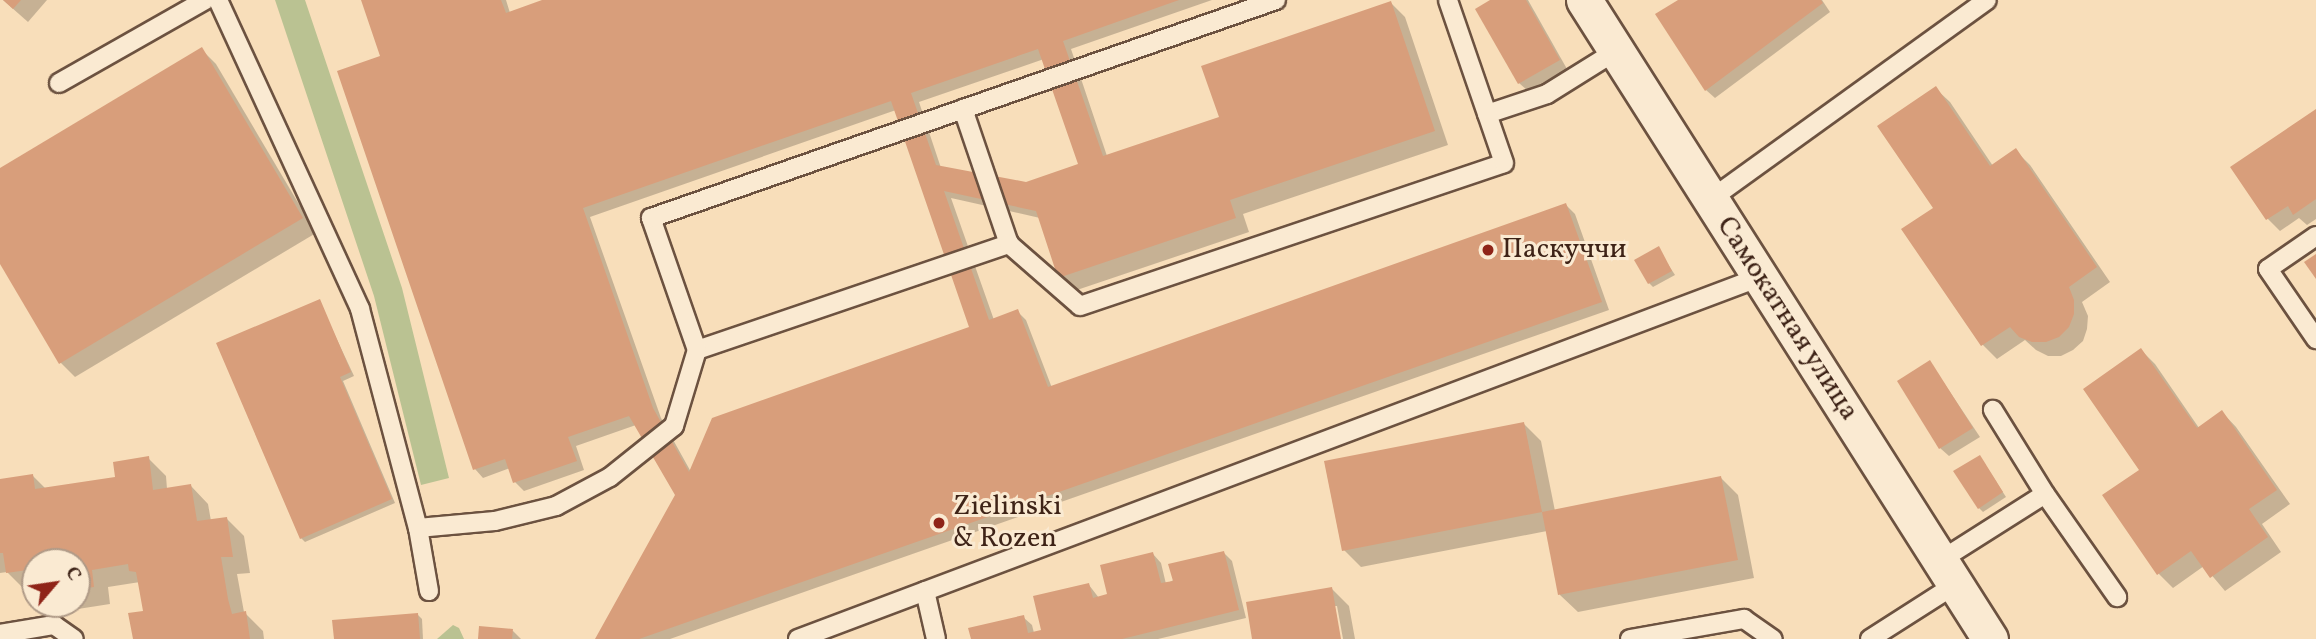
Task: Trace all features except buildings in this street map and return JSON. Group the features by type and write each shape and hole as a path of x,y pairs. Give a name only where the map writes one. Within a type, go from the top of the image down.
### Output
{"street":[{"name":"Самокатная улица","path":"1584,0 1990,639"}],"lane":[{"path":"59,83 205,0"},
{"path":"218,0 360,309 418,528 429,591"},
{"path":"418,528 495,521 556,506 610,477 674,426 697,350 651,218 1276,0"},
{"path":"963,109 1009,244 1080,306 1504,163 1448,0"},
{"path":"1710,199 1987,0"},
{"path":"1487,114 1547,94 1616,51"},
{"path":"2316,236 2268,269 2316,339"},
{"path":"697,350 1009,244"},
{"path":"798,639 1760,277"},
{"path":"1993,410 2045,494 2117,597"},
{"path":"1870,639 2045,494"},
{"path":"925,592 936,639"},
{"path":"1630,639 1744,619 1773,639"},
{"path":"0,634 54,625 74,639"}],"green space":[{"path":"275,0 305,0 402,288 449,478 421,485 374,296"},
{"path":"453,625 459,628 464,639 437,639"}],"place":[{"name":"Паскуччи","path":"1488,250"},
{"name":"Zielinski & Rozen","path":"939,523"}]}
